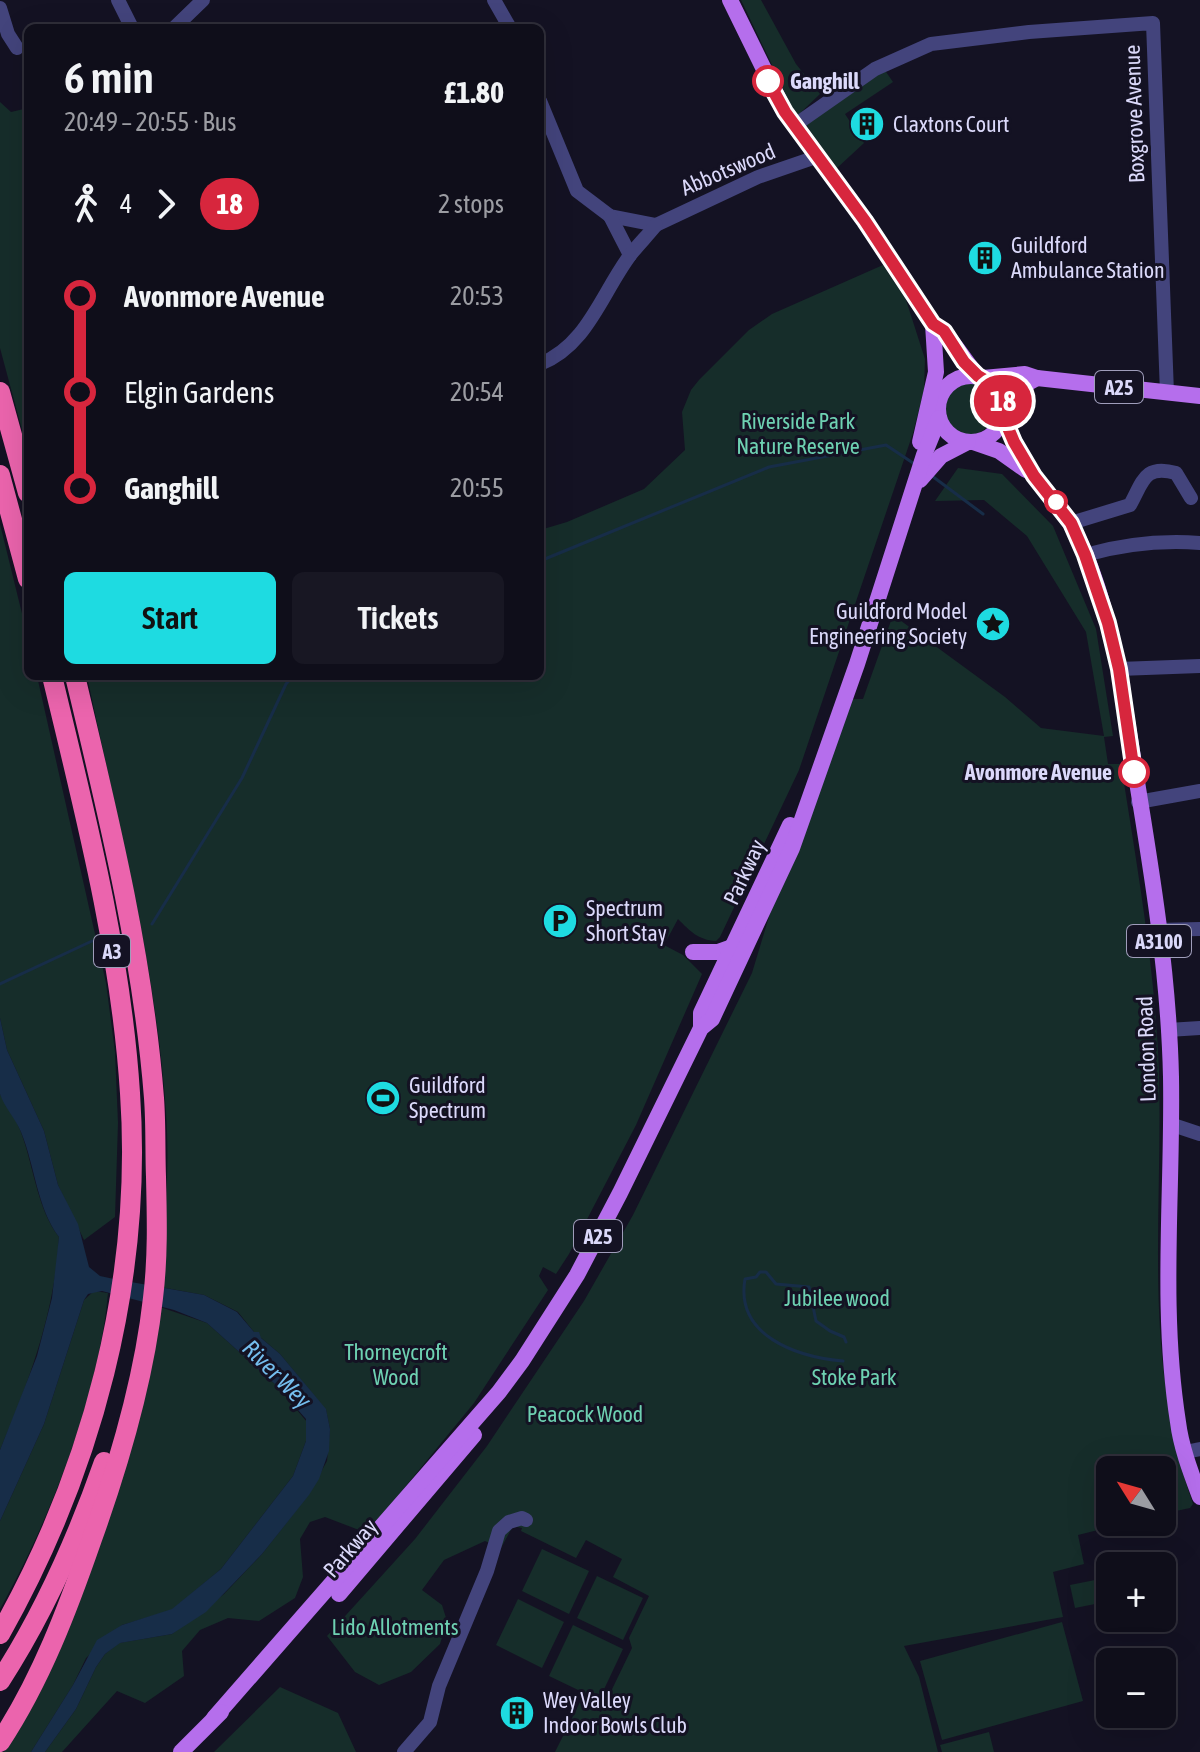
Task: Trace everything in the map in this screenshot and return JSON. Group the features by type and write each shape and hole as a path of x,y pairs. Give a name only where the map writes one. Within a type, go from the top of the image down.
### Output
{"highway":[{"path":"0,392 24,479"},
{"path":"0,475 24,564"},
{"name":"A3","path":"0,1634 51,1533 79,1459 104,1376 116,1320 128,1231 132,1119 118,982 96,866 53,680"},
{"name":"A3","path":"76,680 128,915 152,1076 156,1176 152,1266 144,1325"},
{"path":"0,1681 40,1613 79,1530 109,1449 144,1325"},
{"path":"0,1742 38,1675 88,1550 123,1442 140,1374 144,1325"}],"main road":[{"path":"730,0 764,72 795,125 912,289 933,324 944,331 964,362 995,386 1004,410"},
{"path":"904,518 936,372 933,324"},
{"path":"936,372 940,383 939,418 952,436 970,442 992,434 1017,389 1037,378"},
{"name":"A25","path":"980,377 1025,374 1037,378 1200,396"},
{"path":"939,399 953,381 964,376 980,377"},
{"name":"London Road","path":"1004,410 1014,442 1034,476 1071,523 1108,623 1119,669 1166,983 1170,1124 1167,1236 1169,1329 1178,1424 1193,1450 1200,1497"},
{"name":"A25","path":"904,518 939,418"},
{"name":"A25","path":"904,518 925,472 941,456 970,442"},
{"name":"London Road","path":"970,442 1003,454 1034,476"},
{"name":"Parkway","path":"181,1752 499,1392 577,1275 701,1028 712,1019 792,848 904,518"},
{"name":"Parkway","path":"701,1028 701,1013 831,736"},
{"path":"693,952 712,953 732,947"}],"street":[{"path":"118,0 130,24"},
{"path":"178,24 203,0"},
{"path":"494,0 508,24"},
{"path":"0,8 4,38 17,48"},
{"name":"Boxgrove Avenue","path":"795,125 875,69 931,44 1032,32 1153,23 1167,393"},
{"path":"544,111 577,191 610,216 630,255"},
{"name":"Abbotswood","path":"544,362 557,357 579,335 599,309 630,255 656,225 758,177 819,156"},
{"path":"610,216 656,225"},
{"path":"1071,523 1130,505 1139,484 1151,472 1163,470 1176,473 1191,498"},
{"path":"1085,555 1120,545 1171,541 1200,543"},
{"path":"1119,669 1200,666"},
{"path":"1138,802 1200,791"},
{"path":"1158,930 1200,929"},
{"path":"1168,1030 1200,1028"},
{"path":"1170,1124 1200,1134"},
{"path":"404,1752 430,1722 439,1686 487,1571 499,1531 509,1522 522,1518 526,1520"}],"green space":[{"path":"741,0 761,0 796,64 820,94 796,117 777,97 783,88"},
{"path":"884,69 893,82 845,114 864,143 837,168 806,125"},
{"path":"0,102 11,112 24,109 24,437 0,348"},
{"path":"883,265 906,300 925,359 924,390 913,433 799,770 720,937 716,941 699,937 678,919 664,945 683,955 702,974 636,1125 556,1274 543,1267 539,1276 548,1290 474,1403 373,1526 359,1530 325,1517 310,1522 300,1539 303,1577 295,1598 259,1621 228,1618 200,1630 182,1651 184,1676 145,1703 117,1691 62,1752 45,1752 76,1709 105,1654 119,1643 172,1634 224,1594 262,1554 309,1494 327,1461 330,1429 326,1410 280,1354 254,1332 238,1312 204,1295 160,1287 167,1156 161,1057 145,947 88,680 544,680 544,529 644,489 685,450 682,412 691,390 749,330 772,314"},
{"path":"968,381 987,389 995,408 987,427 968,435 949,427 941,408 949,389"},
{"name":"Stoke Park","path":"958,468 1002,474 1053,526 1096,629 1113,736 1104,737 1108,764 1121,764 1149,955 1159,1071 1158,1289 1161,1343 1177,1450 1193,1504 1190,1508 1176,1511 1176,1456 1096,1456 1096,1530 1078,1535 1084,1564 1053,1572 1063,1617 904,1646 919,1677 938,1752 555,1752 580,1702 601,1712 632,1648 629,1638 649,1596 613,1577 622,1559 586,1540 576,1558 513,1526 501,1548 485,1541 444,1560 422,1590 442,1605 447,1621 440,1644 411,1672 379,1685 355,1672 327,1636 415,1539 487,1446 584,1301 633,1215 752,973 778,887 850,699 863,699 893,615 1005,697 1041,728 1104,736 1086,632 1027,536 984,500 935,501"},
{"path":"0,524 24,622 24,680 38,680 106,983 115,1052 118,1123 115,1217 84,1240 58,1185 44,1131 7,1050 0,1018"},
{"path":"0,1094 21,1132 41,1202 59,1237 57,1265 39,1346 0,1450"},
{"path":"94,1291 108,1293 103,1332 83,1414 54,1497 0,1609 0,1521 44,1424 84,1300"},
{"path":"157,1306 207,1323 276,1385 307,1422 306,1441 293,1476 221,1569 172,1610 122,1625 86,1658 73,1685 31,1752 4,1752 37,1693"},
{"path":"542,1549 589,1571 569,1614 522,1591"},
{"path":"597,1576 643,1598 623,1640 577,1618"},
{"path":"1096,1580 1096,1604 1075,1608 1070,1585"},
{"path":"518,1599 564,1622 542,1668 496,1645"},
{"path":"1062,1622 1083,1701 942,1740 920,1661"},
{"path":"573,1625 623,1649 599,1700 549,1676"},
{"path":"280,1687 338,1713 356,1752 214,1752"},
{"path":"989,1732 994,1752 942,1752 940,1745"}],"water":[{"name":"River Wey","path":"0,1018 7,1050 44,1131 58,1185 78,1224 89,1267 100,1276 204,1295 237,1312 254,1332 259,1332 261,1338 280,1354 326,1409 330,1429 329,1451 319,1479 262,1554 206,1612 172,1634 120,1643 105,1654 76,1709 45,1752 31,1752 97,1640 122,1625 172,1609 221,1569 293,1476 306,1441 306,1419 276,1385 207,1323 174,1310 102,1291 88,1294 44,1424 0,1521 0,1450 37,1356 52,1298 59,1237 41,1200 21,1132 0,1094"}],"waterway":[{"path":"544,559 769,467 886,445 916,465"},
{"path":"932,476 983,514"},
{"path":"152,924 242,778 290,680"},
{"path":"0,984 92,941"},
{"path":"843,1361 807,1355 773,1340 759,1329 744,1299 745,1279 766,1272 776,1284 809,1287 816,1321 844,1337 846,1342"}],"bus line":[{"name":"18","path":"768,81 785,112 865,221 933,324 944,331 964,362 978,376 995,386 1001,395 1003,416 1014,442 1034,476 1071,523 1108,623 1119,669 1134,772"}],"place":[{"name":"Ganghill","path":"768,81"},
{"name":"Claxtons Court","path":"867,124"},
{"name":"Guildford Ambulance Station","path":"985,258"},
{"name":"Guildford Model Engineering Society","path":"993,624"},
{"name":"Avonmore Avenue","path":"1134,772"},
{"name":"Spectrum Short Stay","path":"560,921"},
{"name":"Guildford Spectrum","path":"383,1098"},
{"name":"Wey Valley Indoor Bowls Club","path":"517,1713"}],"park label":[{"name":"Riverside Park Nature Reserve","path":"798,434"},
{"name":"Jubilee wood","path":"837,1298"},
{"name":"Thorneycroft Wood","path":"396,1364"},
{"name":"Peacock Wood","path":"585,1414"},
{"name":"Lido Allotments","path":"395,1627"}]}
